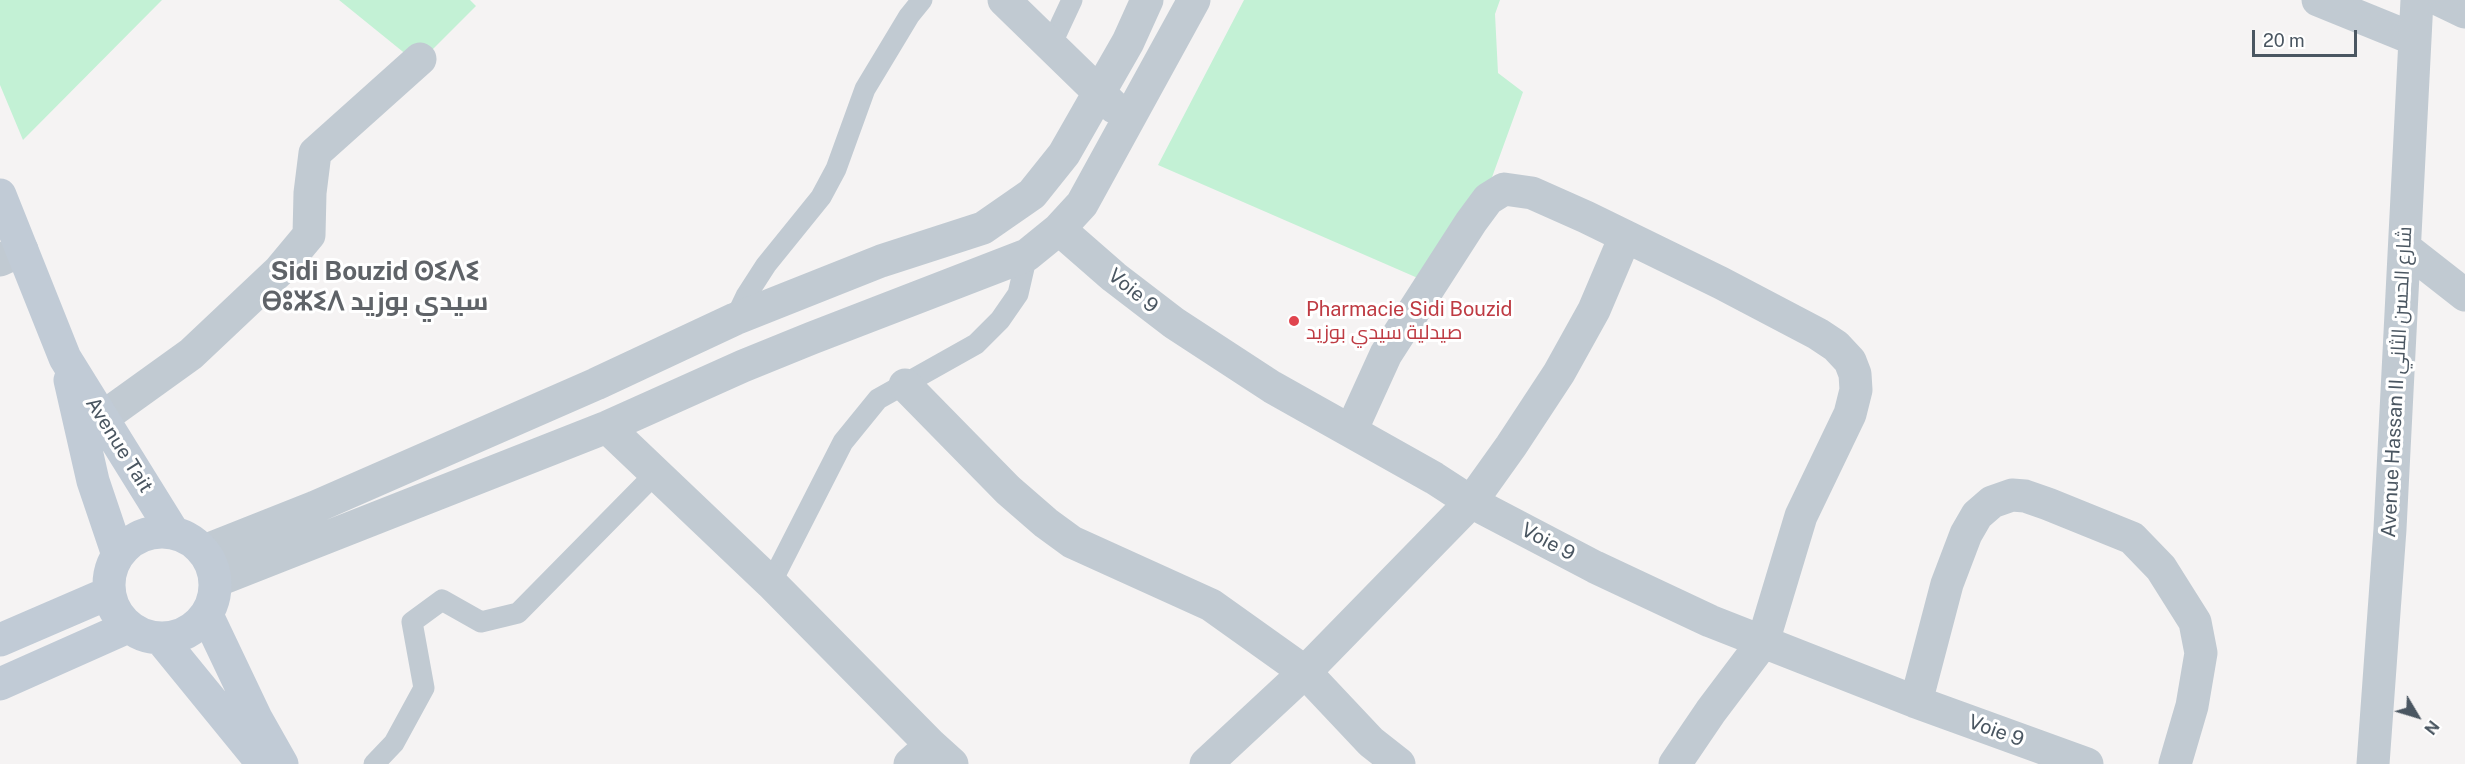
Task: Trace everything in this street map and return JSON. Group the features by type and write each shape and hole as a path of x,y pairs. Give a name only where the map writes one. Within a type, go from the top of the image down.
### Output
{"street":[{"path":"1004,0 1100,91 1129,123"},
{"path":"204,551 315,507 596,384 735,319 881,261 983,228 1032,194 1064,154 1128,42 1147,0"},
{"path":"216,581 607,427 743,366 956,281 1028,255 1059,229 1082,204 1129,123 1194,0"},
{"path":"2318,0 2415,39"},
{"name":"Avenue Hassan II شارع الحسن الثاني","path":"2373,764 2390,529 2417,0"},
{"path":"2440,0 2465,12"},
{"path":"102,418 191,354 279,271 309,235 310,193 315,153 420,59"},
{"path":"1351,431 1386,354 1488,199 1504,189 1532,193 1818,333 1836,346 1850,361 1855,374 1856,390 1850,414 1801,516 1763,642 1711,711 1675,764"},
{"name":"Avenue Tait","path":"0,195 11,255 65,358 173,532"},
{"name":"Voie 9","path":"1059,229 1114,277 1174,323 1272,387 1471,502 1667,603 1916,702 2087,764"},
{"path":"1206,764 1305,672 1471,502 1560,373 1594,310 1625,237"},
{"path":"2405,248 2465,295"},
{"path":"735,319 743,366"},
{"name":"Avenue Tait","path":"65,358 91,471 118,555"},
{"path":"905,385 1008,490 1072,542 1210,604 1305,672 1371,742 1399,764"},
{"path":"607,427 771,583 931,758"},
{"path":"1916,702 1947,584 1966,534 1977,515 1992,502 2012,495 2025,496 2132,538 2161,568 2195,622 2202,653 2192,706 2175,764"},
{"path":"153,532 173,532 190,539 204,551 212,565 216,581 214,599 207,615 194,628 178,636 161,639 143,635 128,627 115,612 109,593 110,573 118,555 133,540 153,532"},
{"path":"0,640 109,593"},
{"path":"207,615 256,718 282,764"},
{"path":"0,684 128,627"},
{"path":"161,639 263,764"}],"lane":[{"path":"735,319 746,296 766,265 821,196 836,169 866,89 909,16 922,0"},
{"path":"1051,45 1072,0"},
{"path":"771,583 843,442 878,399 976,344 1000,320 1018,294 1028,255"},
{"path":"374,764 394,743 424,687 412,622 442,600 481,622 518,613 656,473"}],"green space":[{"path":"0,0 162,0 23,140 0,85"},
{"path":"339,0 470,0 476,6 418,64"},
{"path":"1244,0 1500,0 1495,14 1498,73 1523,92 1491,180 1420,279 1158,165"}],"place":[{"name":"Pharmacie Sidi Bouzid صيدلية سيدي بوزيد","path":"1294,321"}],"district":[{"name":"Sidi Bouzid ⵙⵉⴷⵉ ⴱⵓⵣⵉⴷ سيدي بوزيد","path":"375,287"}]}
